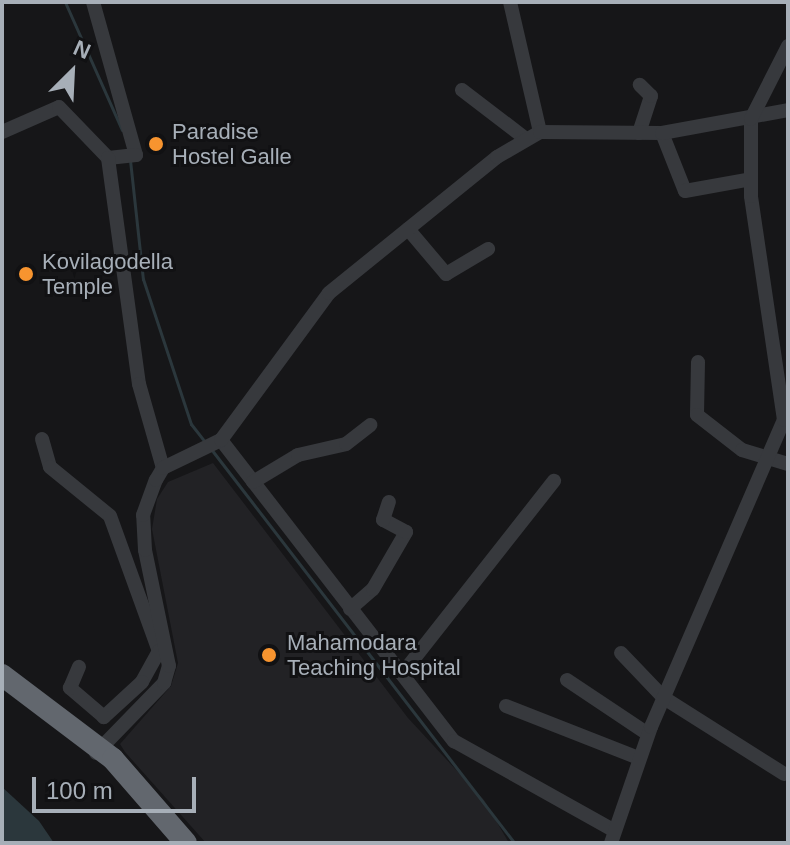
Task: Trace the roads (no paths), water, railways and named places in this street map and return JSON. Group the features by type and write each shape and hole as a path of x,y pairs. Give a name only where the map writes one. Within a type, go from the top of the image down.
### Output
{"highway":[{"path":"2,675 98,752 166,812 186,843"},
{"path":"98,752 174,843"}],"street":[{"path":"93,2 136,155 108,158"},
{"path":"510,2 533,135"},
{"path":"218,441 454,741 612,836 648,734 786,421 751,179 751,119 788,46"},
{"path":"639,133 651,96 640,85"},
{"path":"462,90 533,135 662,133 788,110"},
{"path":"2,132 59,107 108,158 139,384 163,468 143,515 169,666 152,695 98,752"},
{"path":"662,133 685,191 751,179"},
{"path":"163,468 218,441 329,293 533,135"},
{"path":"408,229 446,274 488,249"},
{"path":"698,362 697,415 742,450 771,454 788,464"},
{"path":"253,482 298,455 346,444 370,425"},
{"path":"42,439 50,467 107,511 132,560 159,651 142,682 111,715 98,716 68,683 79,667"},
{"path":"402,674 554,481"},
{"path":"350,609 373,589 406,532 383,520 389,502"},
{"path":"621,653 664,698 784,774"},
{"path":"567,680 648,734"},
{"path":"142,682 152,695"},
{"path":"506,706 639,758"}],"waterway":[{"path":"65,2 122,130"},
{"path":"130,160 143,279 191,424 206,443"},
{"path":"211,449 514,843"}],"place":[{"name":"Paradise Hostel Galle","path":"156,144"},
{"name":"Kovilagodella Temple","path":"26,274"},
{"name":"Mahamodara Teaching Hospital","path":"269,655"}]}
